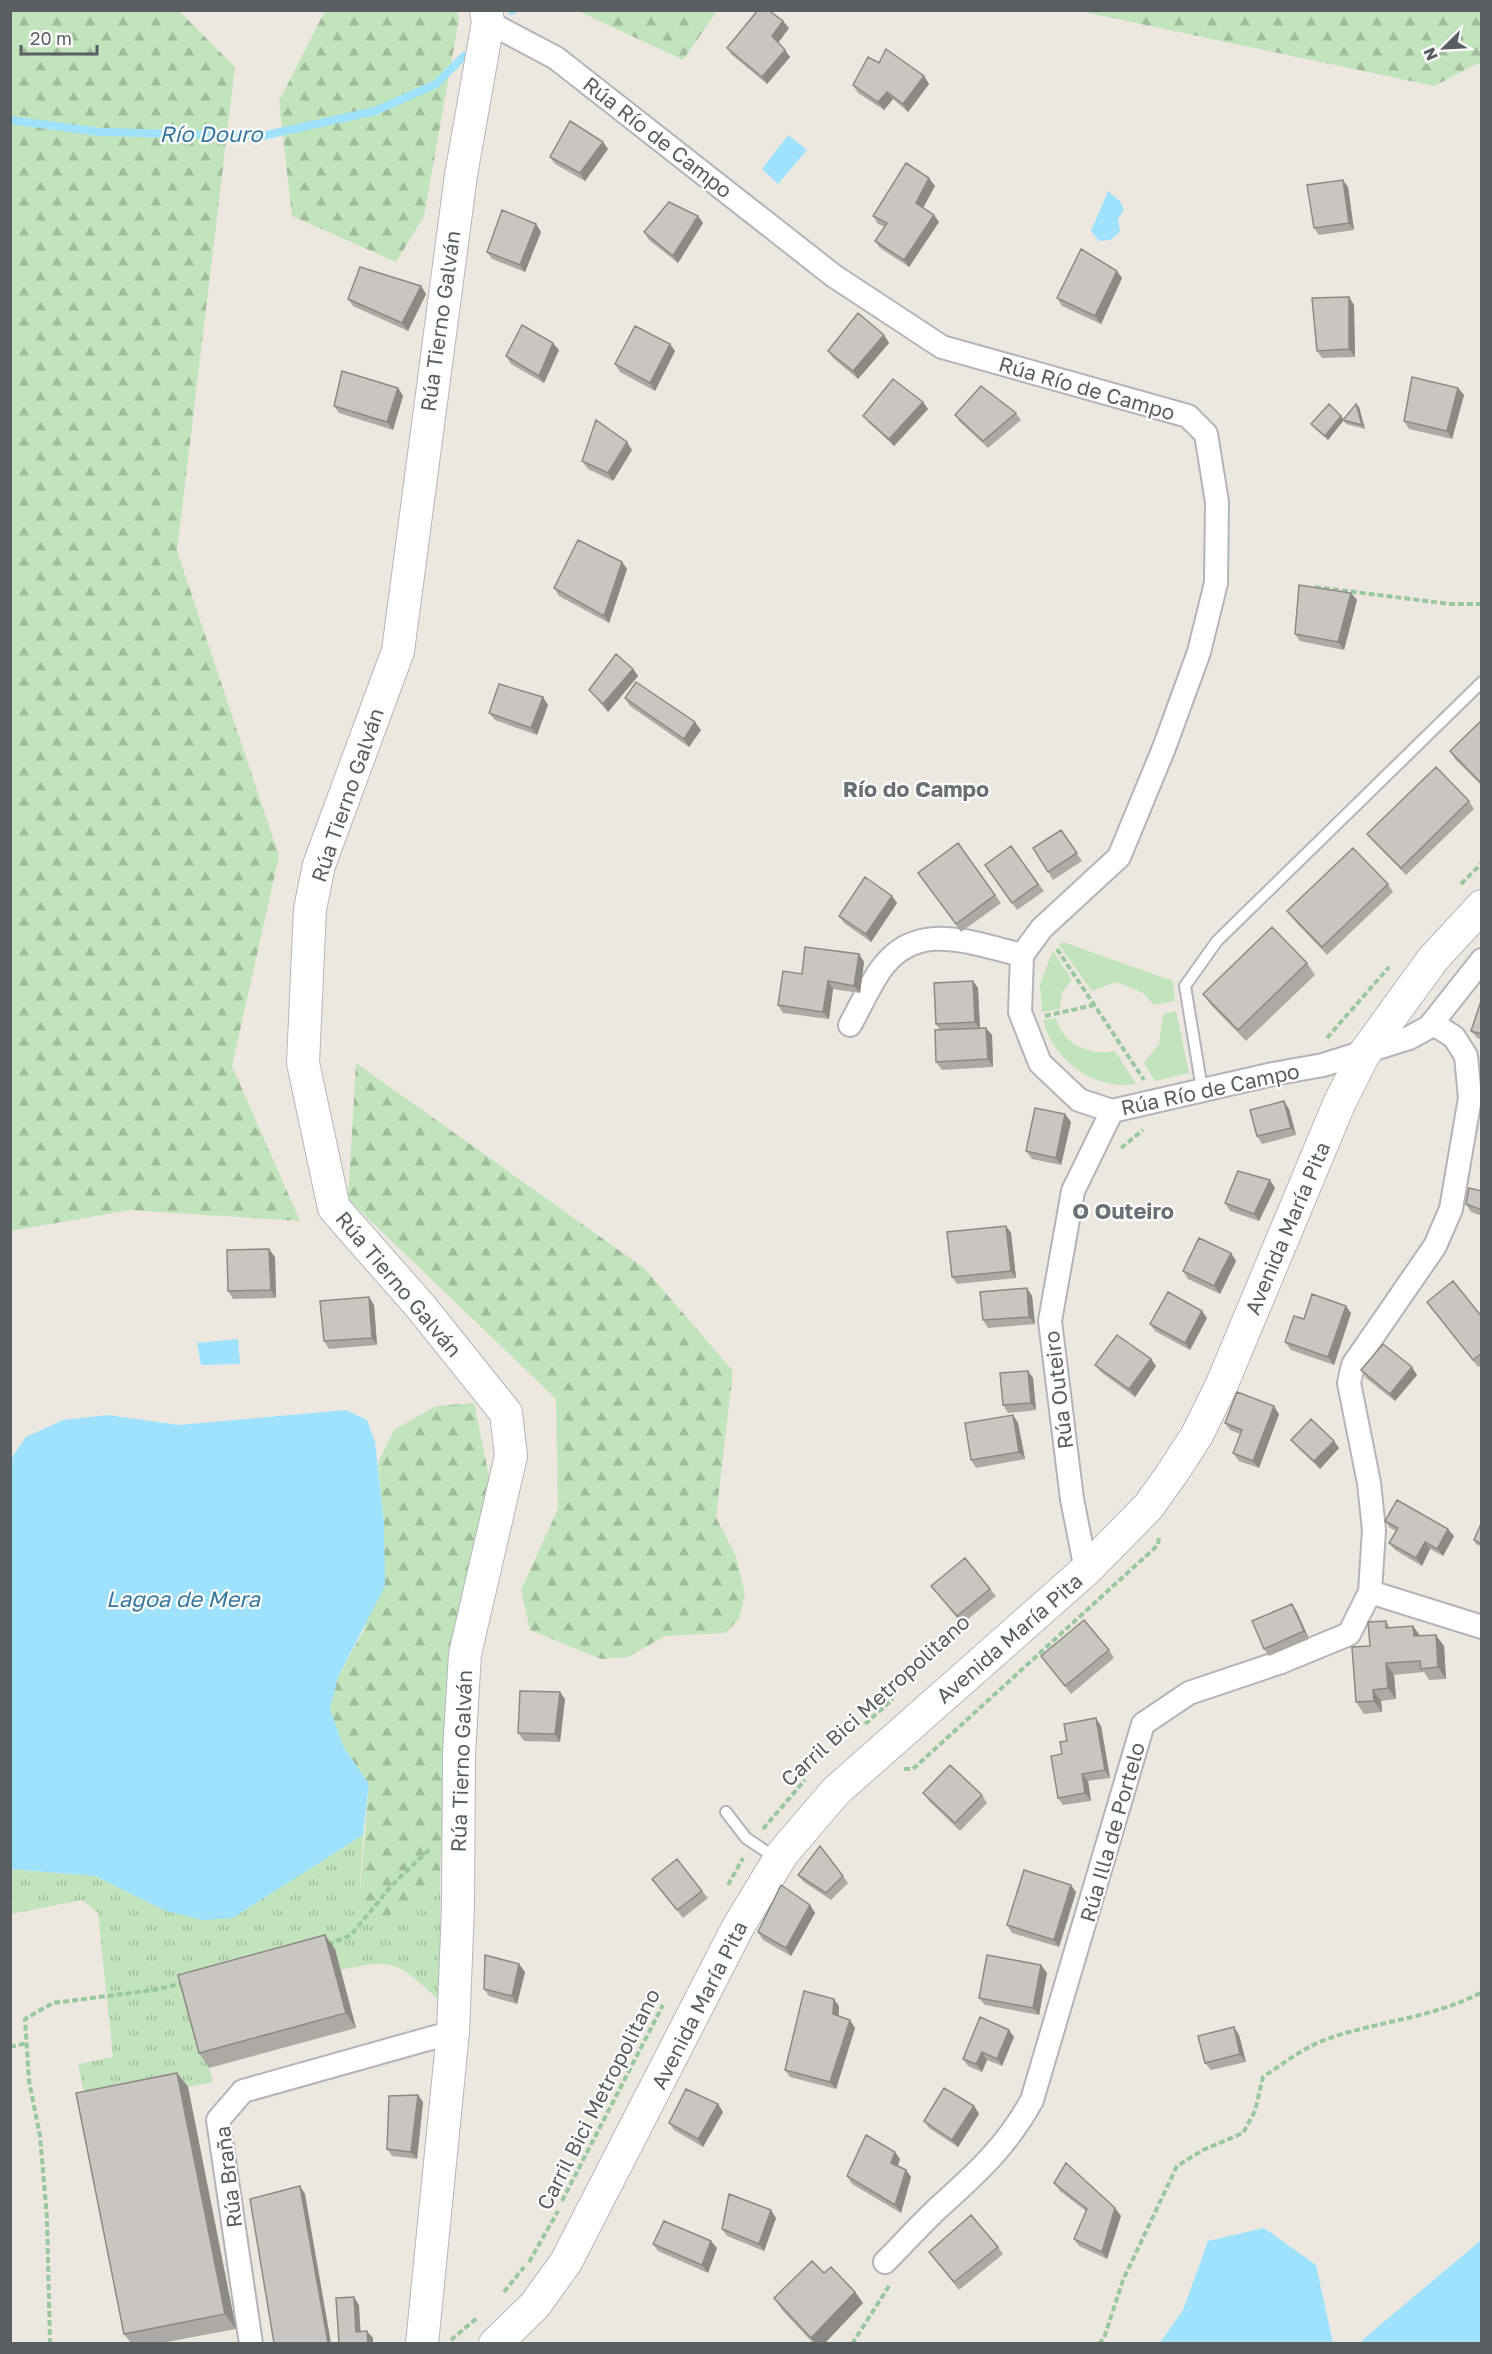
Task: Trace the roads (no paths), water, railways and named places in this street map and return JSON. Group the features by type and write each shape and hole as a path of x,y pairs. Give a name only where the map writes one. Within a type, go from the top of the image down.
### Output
{"street":[{"name":"Rúa Río de Campo","path":"487,16 556,58 834,276 942,347 1188,417 1206,434 1217,502 1216,584 1199,652 1164,748 1119,857 1042,928 1022,955 1020,1012 1040,1063 1078,1100 1112,1111 1364,1054 1409,1038 1432,1023 1482,960"},
{"name":"Rúa Tierno Galván","path":"422,2343 453,2032 459,1906 459,1753 465,1654 511,1455 506,1413 421,1307 334,1208 303,1063 310,909 319,865 398,651 461,175 487,16"},
{"name":"Avenida María Pita","path":"495,2343 535,2305 566,2262 738,1927 779,1860 837,1791 1086,1570 1148,1507 1197,1435 1222,1384 1339,1104 1364,1054 1433,959 1482,906"},
{"path":"850,1025 880,970 906,946 929,937 1022,955"},
{"name":"Rúa Illa de Portelo","path":"885,2262 937,2209 975,2176 1016,2130 1032,2100 1143,1724 1189,1693 1281,1662 1349,1634 1370,1592 1374,1530 1368,1483 1348,1383 1353,1365 1435,1246 1451,1209 1470,1098 1466,1056 1455,1038 1432,1023"},
{"name":"Rúa Outeiro","path":"1086,1570 1072,1499 1050,1321 1073,1191 1112,1111"},
{"path":"1370,1592 1482,1627"},
{"name":"Rúa Braña","path":"251,2343 218,2120 243,2091 453,2032"}],"lane":[{"path":"1202,1089 1185,986 1217,941 1482,682"},
{"path":"726,1812 752,1844 779,1860"}],"water":[{"path":"788,135 807,150 778,184 762,169"},
{"path":"1108,191 1120,201 1124,210 1118,219 1120,232 1110,240 1099,241 1091,231"},
{"path":"238,1339 240,1364 201,1365 197,1343"},
{"name":"Lagoa de Mera","path":"346,1410 367,1420 375,1442 384,1523 385,1586 338,1677 330,1709 344,1748 369,1784 363,1835 233,1918 203,1920 166,1911 95,1876 11,1869 10,1460 26,1437 63,1420 108,1415 179,1425"},
{"path":"1264,2228 1316,2265 1333,2343 1160,2343 1183,2310 1208,2241"},
{"path":"1481,2240 1481,2343 1359,2343"}],"waterway":[{"name":"Río Douro","path":"10,120 100,132 262,136 375,111 436,84 464,56"}],"district":[{"name":"Río do Campo","path":"916,788"},
{"name":"O Outeiro","path":"1123,1210"}]}
